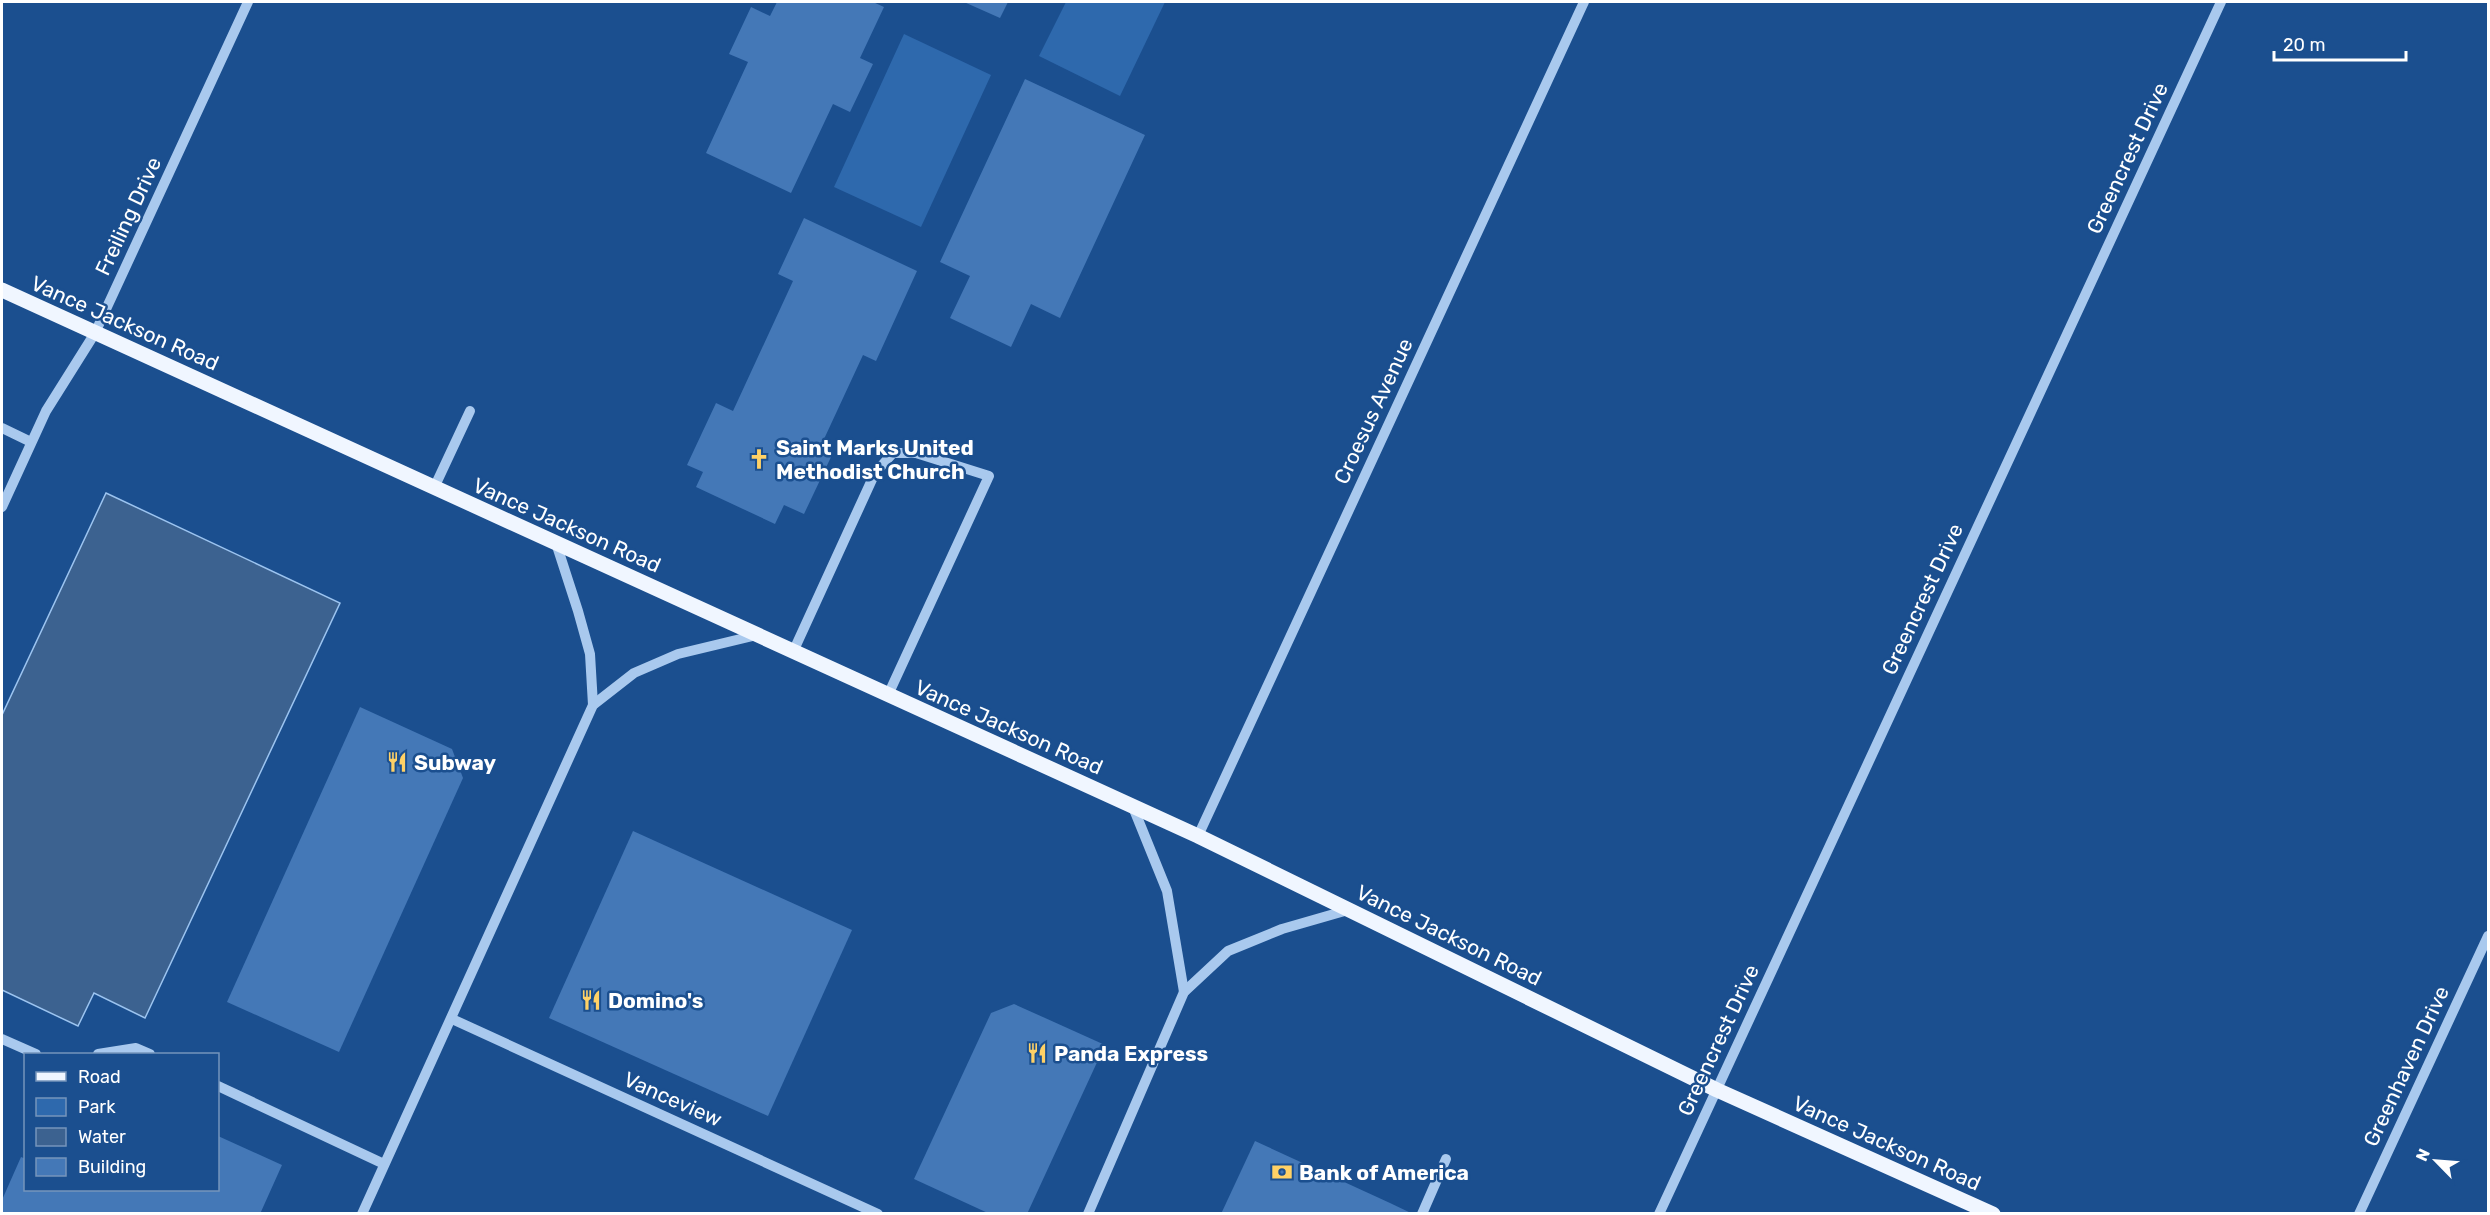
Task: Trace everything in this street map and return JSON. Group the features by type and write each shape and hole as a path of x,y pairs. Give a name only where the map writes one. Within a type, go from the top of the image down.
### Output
{"main road":[{"name":"Vance Jackson Road","path":"2,290 1198,836 1717,1090 1993,1214"}],"street":[{"name":"Freiling Drive","path":"2,507 46,411 95,333 248,2"},
{"name":"Croesus Avenue","path":"1198,836 1584,2"},
{"name":"Greencrest Drive","path":"1659,1214 2221,2"},
{"path":"434,488 470,411"},
{"path":"2,428 31,442"},
{"path":"793,652 875,472 893,453 916,453 989,476 888,695"},
{"path":"362,1214 593,705 590,654 556,543"},
{"path":"593,705 634,673 678,654 758,635"},
{"path":"1133,807 1167,891 1184,993"},
{"path":"1088,1214 1184,993 1228,951 1282,929 1348,910"},
{"name":"Greenhaven Drive","path":"2359,1214 2488,936"},
{"name":"Vanceview","path":"452,1020 878,1214"},
{"path":"2,1039 34,1053"},
{"path":"104,1053 136,1048 148,1053"},
{"path":"219,1086 384,1164"},
{"path":"1422,1214 1446,1159"}],"green space":[{"path":"1066,2 1165,2 1120,96 1039,56"},
{"path":"904,34 991,75 921,227 834,187"}],"water":[{"path":"106,493 340,603 145,1018 94,993 78,1026 2,990 2,715"}],"building":[{"path":"777,2 873,2 884,7 860,58 873,64 850,112 833,104 791,193 706,153 748,62 729,54 751,7 770,16"},
{"path":"964,2 1008,2 1000,18"},
{"path":"1025,79 1145,135 1060,318 1031,304 1011,347 950,318 970,276 940,262"},
{"path":"804,218 917,271 876,361 863,355 818,452 831,457 804,514 784,505 775,524 696,487 703,472 687,465 716,403 733,411 793,281 778,274"},
{"path":"360,707 452,749 463,778 339,1052 227,1002"},
{"path":"633,831 852,930 768,1116 549,1018"},
{"path":"1014,1004 1105,1045 1027,1214 990,1214 914,1179 991,1013"},
{"path":"219,1136 282,1165 260,1214 2,1214 2,1200 21,1157 24,1158 24,1191 219,1191"},
{"name":"Bank of America","path":"1255,1141 1390,1203 1413,1214 1221,1214"}],"place":[{"name":"Saint Marks United Methodist Church","path":"759,459"},
{"name":"Subway","path":"397,762"},
{"name":"Domino's","path":"591,1000"},
{"name":"Panda Express","path":"1037,1053"},
{"name":"Bank of America","path":"1282,1172"}]}
